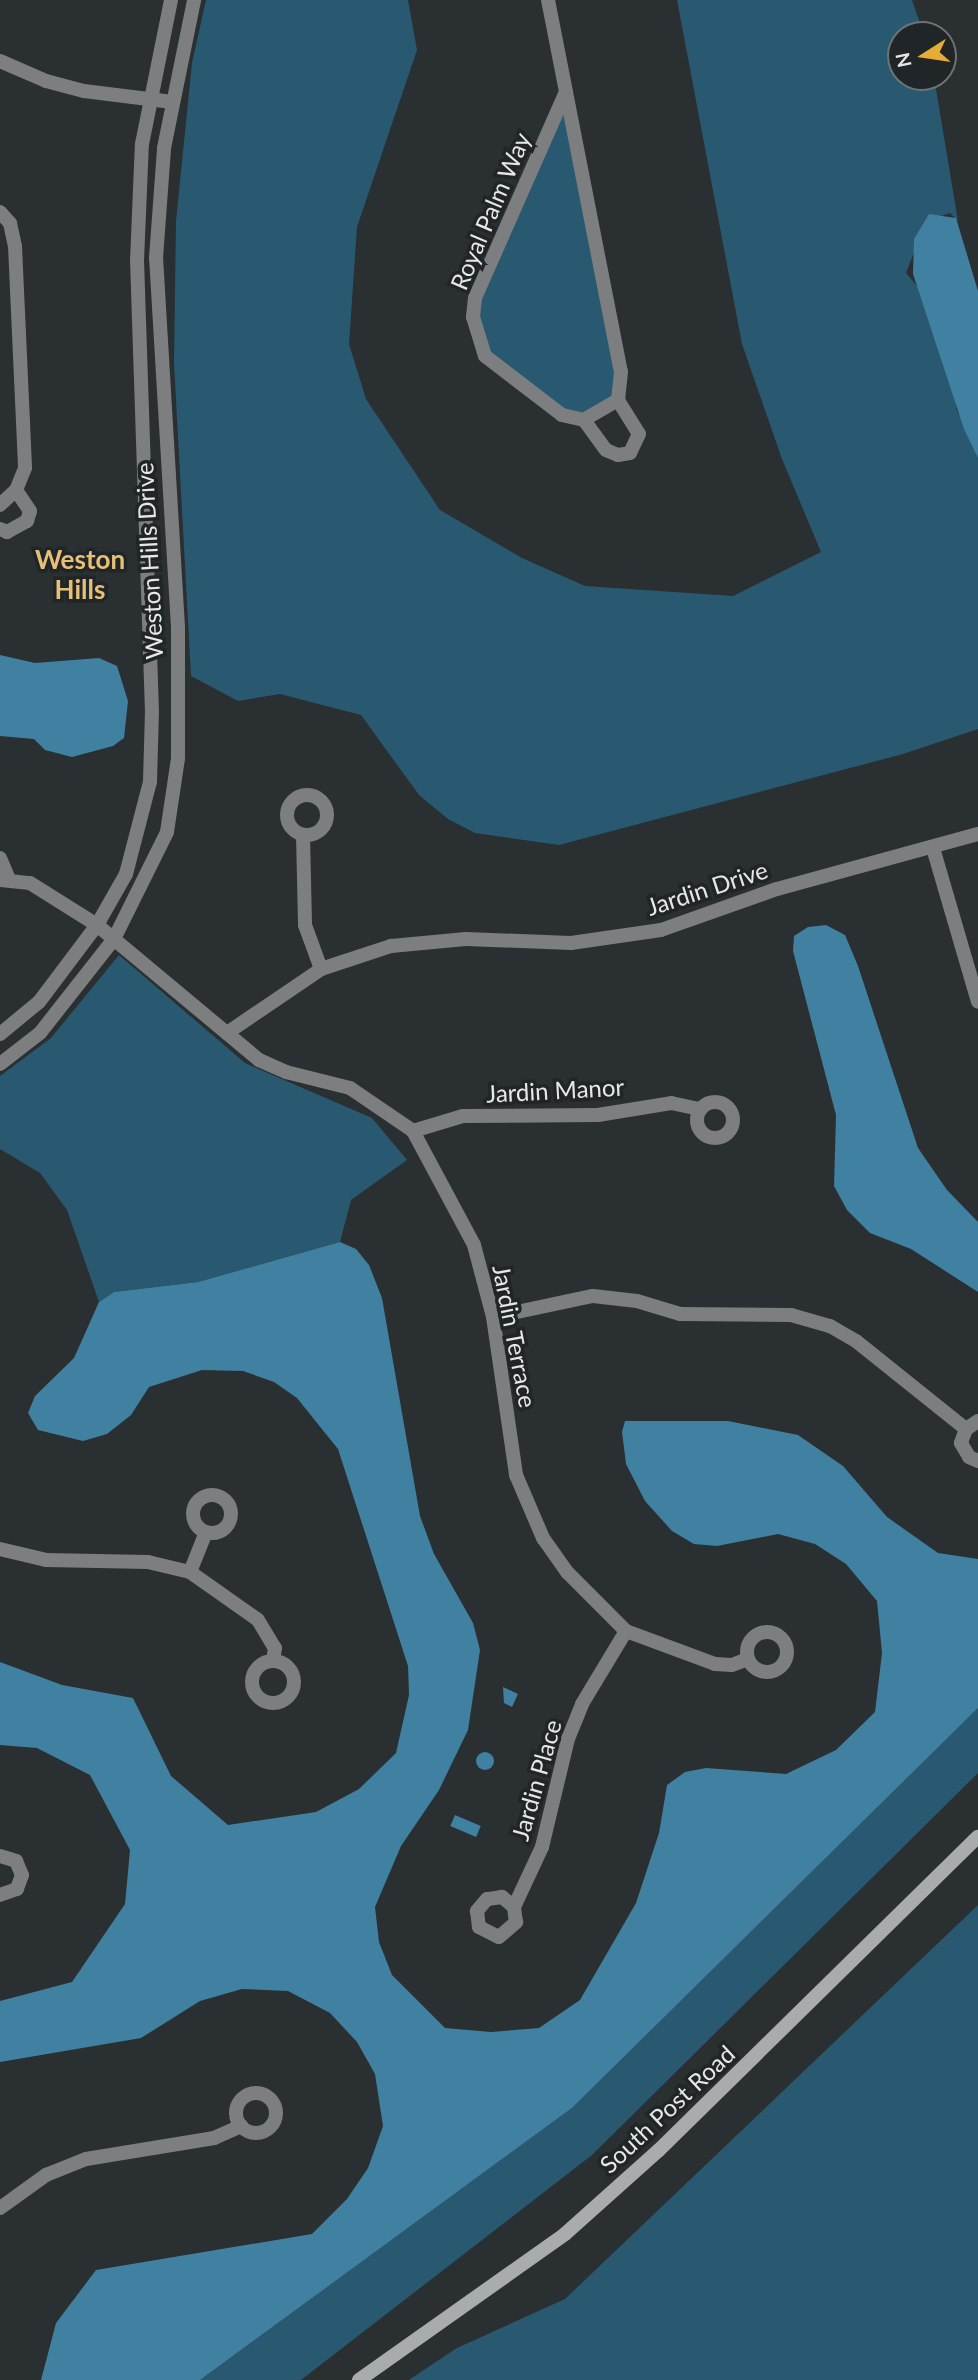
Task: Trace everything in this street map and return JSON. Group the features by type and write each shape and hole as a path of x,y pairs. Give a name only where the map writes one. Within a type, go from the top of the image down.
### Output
{"street":[{"name":"Weston Hills Drive","path":"0,1034 39,1002 97,925 126,874 150,782 152,712 137,261 142,144 171,0"},
{"name":"Weston Hills Drive","path":"0,1064 40,1033 114,939 167,832 178,758 178,627 156,258 164,148 194,0"},
{"path":"548,0 621,372 618,400 639,434 630,453 618,455 606,450 584,420 618,400"},
{"path":"0,61 46,81 149,101 172,102"},
{"name":"Royal Palm Way","path":"566,92 475,298 474,317 485,356 562,415 584,420"},
{"path":"0,212 10,223 15,246 25,468 16,490 0,505"},
{"path":"0,529 8,532 27,521 30,511 16,490"},
{"name":"Jardin Drive","path":"228,1033 321,969 391,946 466,939 571,943 661,930 777,890 978,834"},
{"path":"303,835 305,925 321,969"},
{"path":"933,848 978,1002"},
{"path":"0,858 4,879"},
{"name":"Jardin Terrace","path":"4,879 30,883 97,925 259,1059 286,1072 350,1088 413,1131 474,1245 493,1317 516,1475 524,1501 566,1572 626,1631 715,1664 732,1665 748,1659"},
{"name":"Jardin Manor","path":"413,1131 463,1116 598,1115 671,1103 700,1110"},
{"path":"493,1317 593,1296 637,1301 680,1314 791,1315 830,1326 856,1341 972,1425 964,1451 978,1461"},
{"path":"190,1572 206,1532"},
{"path":"0,1549 46,1560 148,1562 190,1572 258,1620 275,1648 273,1661"},
{"name":"Jardin Place","path":"514,1907 542,1847 568,1739 583,1703 626,1631"},
{"name":"South Post Road","path":"359,2380 565,2234 659,2150 978,1837"},
{"path":"0,1856 16,1861 23,1875 17,1889 0,1895"},
{"path":"0,2208 46,2175 86,2159 214,2138 242,2126"}],"shaded area":[{"path":"206,0 408,0 417,50 357,227 349,344 366,399 440,510 522,558 585,586 733,596 821,552 782,459 742,344 677,0 912,0 919,21 887,21 887,91 936,91 958,221 950,213 926,221 906,273 934,306 947,346 957,411 978,444 978,729 903,754 559,845 475,833 448,819 419,795 361,715 280,694 238,701 191,676 174,363 176,221 192,63"},
{"path":"566,92 621,372 607,410 562,415 485,356 474,317"},
{"path":"929,214 956,218 978,291 978,458 964,429 913,274 914,239"},
{"path":"0,655 35,663 99,658 117,666 128,701 124,738 113,746 72,757 45,750 34,739 0,736"},
{"path":"826,925 845,935 858,966 918,1148 947,1190 978,1222 978,1292 911,1249 870,1233 847,1210 834,1186 836,1115 793,951 794,936 808,927"},
{"path":"119,955 245,1063 372,1118 407,1160 351,1200 340,1242 198,1282 114,1292 99,1302 67,1210 40,1173 0,1149 0,1076 51,1038"},
{"path":"340,1242 356,1249 369,1265 382,1298 420,1516 434,1554 473,1623 480,1650 468,1730 439,1790 401,1846 375,1907 379,1942 392,1975 445,2028 491,2032 539,2028 580,2000 636,1903 659,1833 667,1785 685,1772 706,1768 786,1774 836,1750 875,1712 882,1653 877,1601 846,1564 815,1544 778,1534 717,1546 694,1544 672,1531 645,1501 626,1464 622,1432 625,1421 728,1421 798,1435 843,1466 887,1517 938,1553 978,1559 978,1708 572,2108 200,2380 41,2380 56,2323 96,2270 312,2234 347,2199 368,2168 383,2126 375,2074 357,2042 330,2013 288,1991 242,1989 200,2001 141,2038 0,2062 0,2001 72,1982 125,1904 130,1850 90,1775 37,1748 0,1745 0,1662 62,1685 133,1698 171,1776 228,1825 316,1812 359,1789 396,1753 409,1695 408,1666 338,1449 297,1398 274,1382 243,1371 202,1370 149,1387 131,1415 107,1434 83,1441 38,1430 28,1413 35,1396 74,1358 99,1302 114,1292 198,1282"},
{"path":"503,1687 518,1694 512,1707 504,1703"},
{"path":"978,1708 978,1773 592,2155 301,2380 200,2380 572,2108"},
{"path":"485,1752 491,1755 494,1761 491,1767 485,1770 479,1767 476,1761 479,1755"},
{"path":"455,1815 481,1826 476,1837 450,1826"},
{"path":"978,1905 978,2380 409,2380 457,2348 565,2299"}],"district":[{"name":"Weston Hills","path":"80,575"}]}
